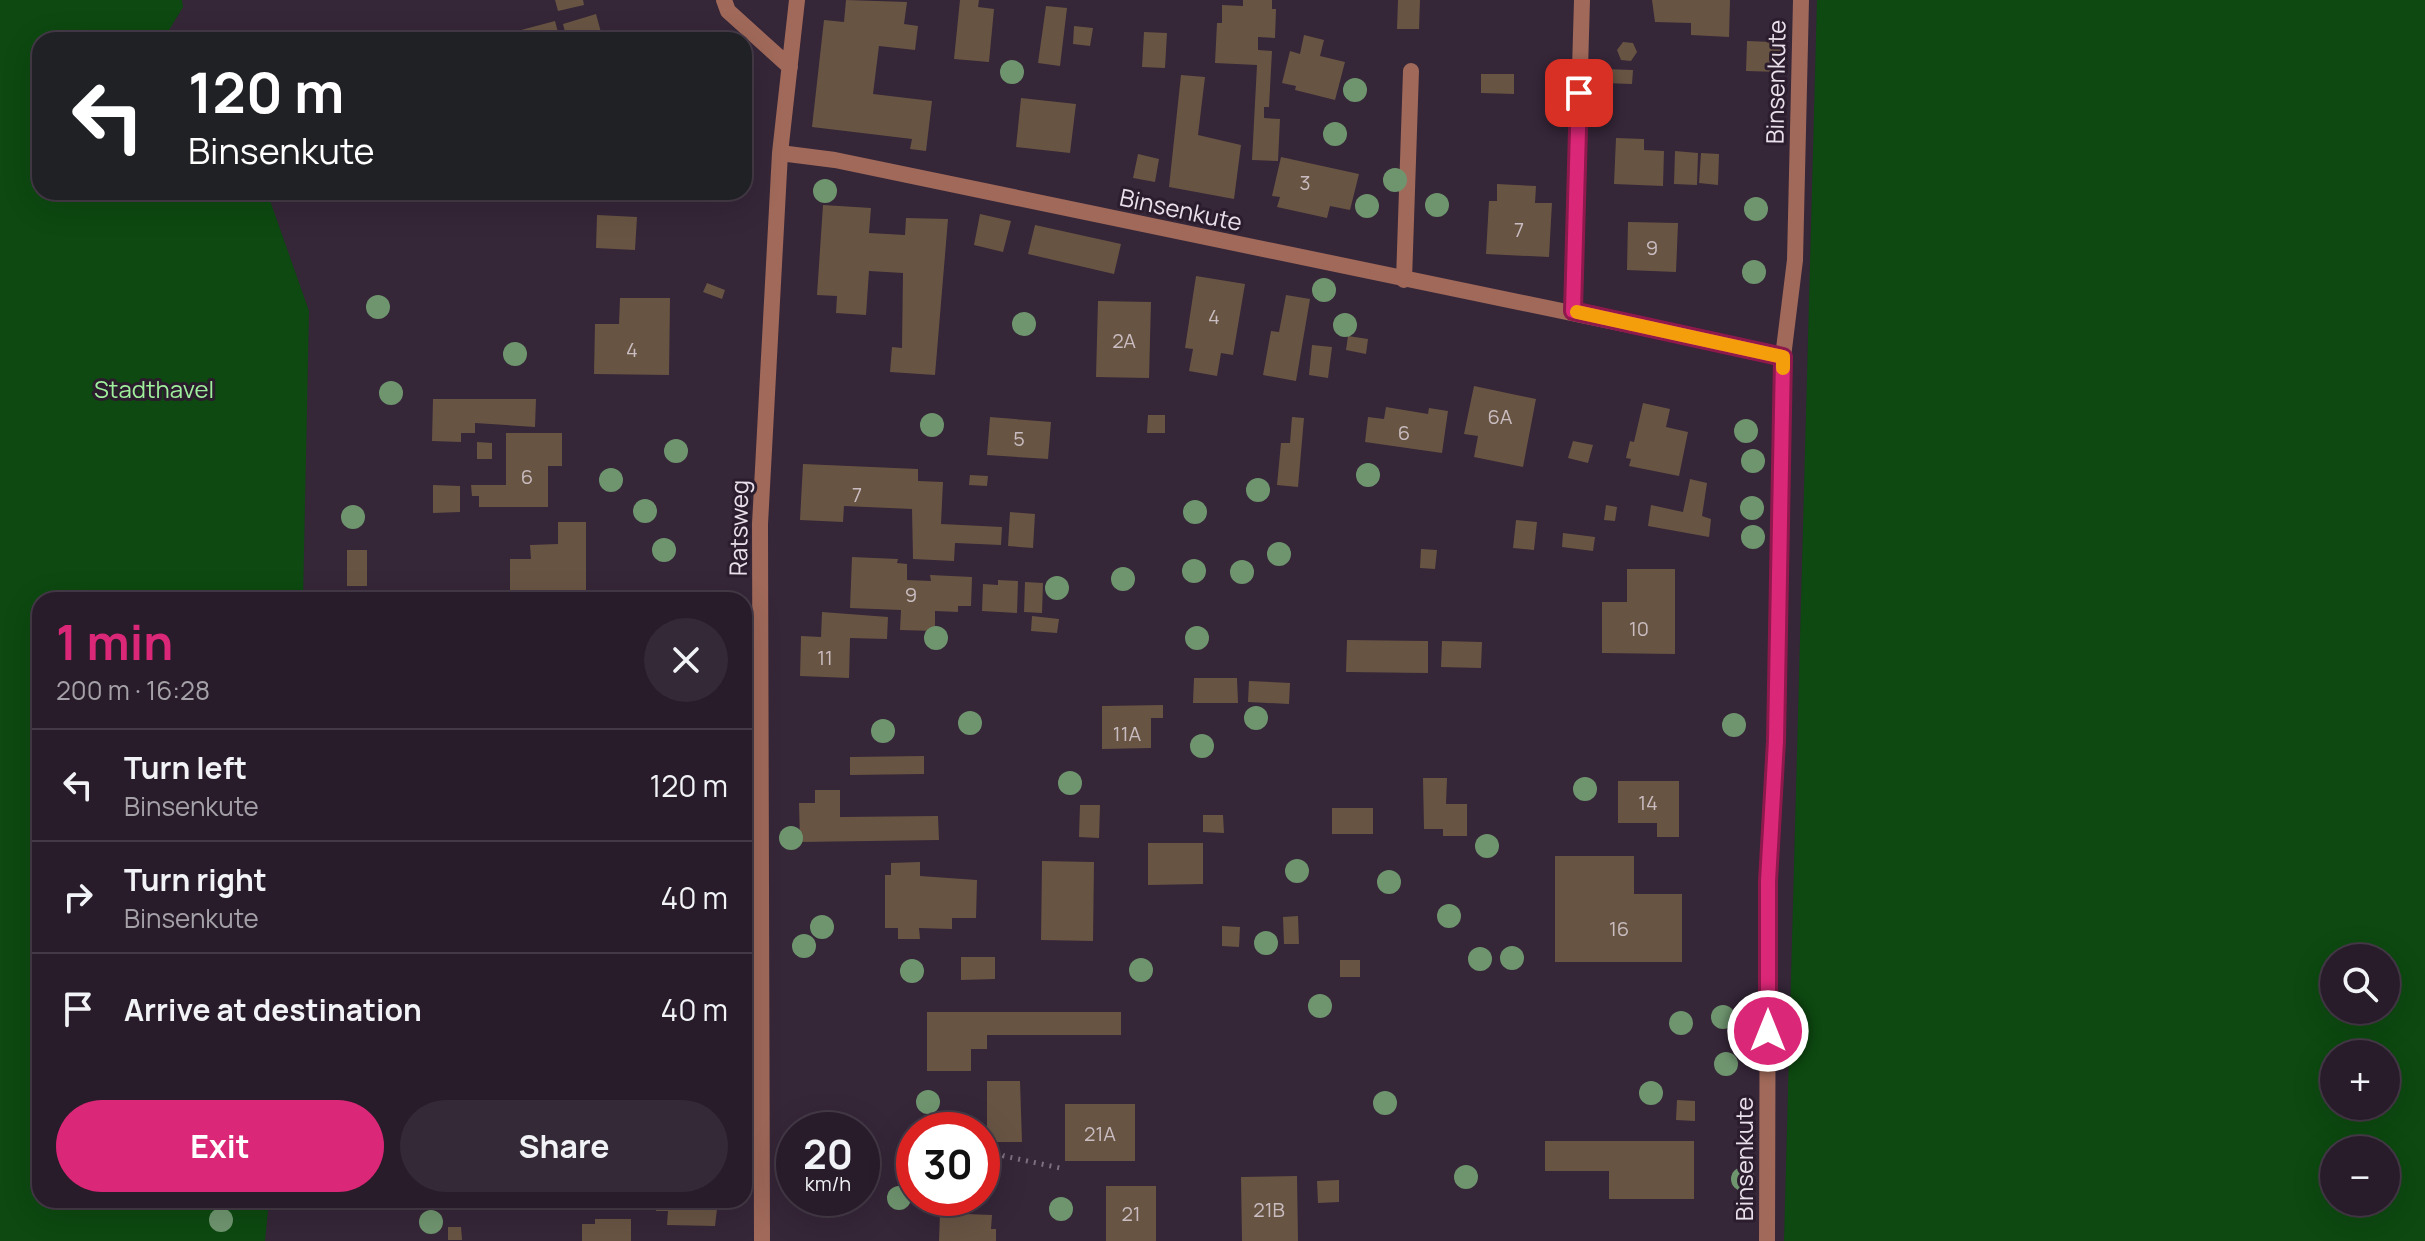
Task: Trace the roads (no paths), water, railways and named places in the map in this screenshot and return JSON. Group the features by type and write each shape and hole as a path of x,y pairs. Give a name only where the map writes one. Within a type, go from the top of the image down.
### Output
{"street":[{"path":"724,0 728,11 751,32"},
{"name":"Ratsweg","path":"762,1241 760,524 780,153 797,0"},
{"path":"1573,311 1582,0"},
{"name":"Binsenkute","path":"1767,1241 1768,881 1776,741 1783,357 1795,260 1801,0"},
{"path":"752,33 790,67"},
{"path":"1404,280 1411,71"},
{"name":"Binsenkute","path":"780,153 835,160 1783,357"}],"park label":[{"name":"Stadthavel","path":"154,388"}]}
